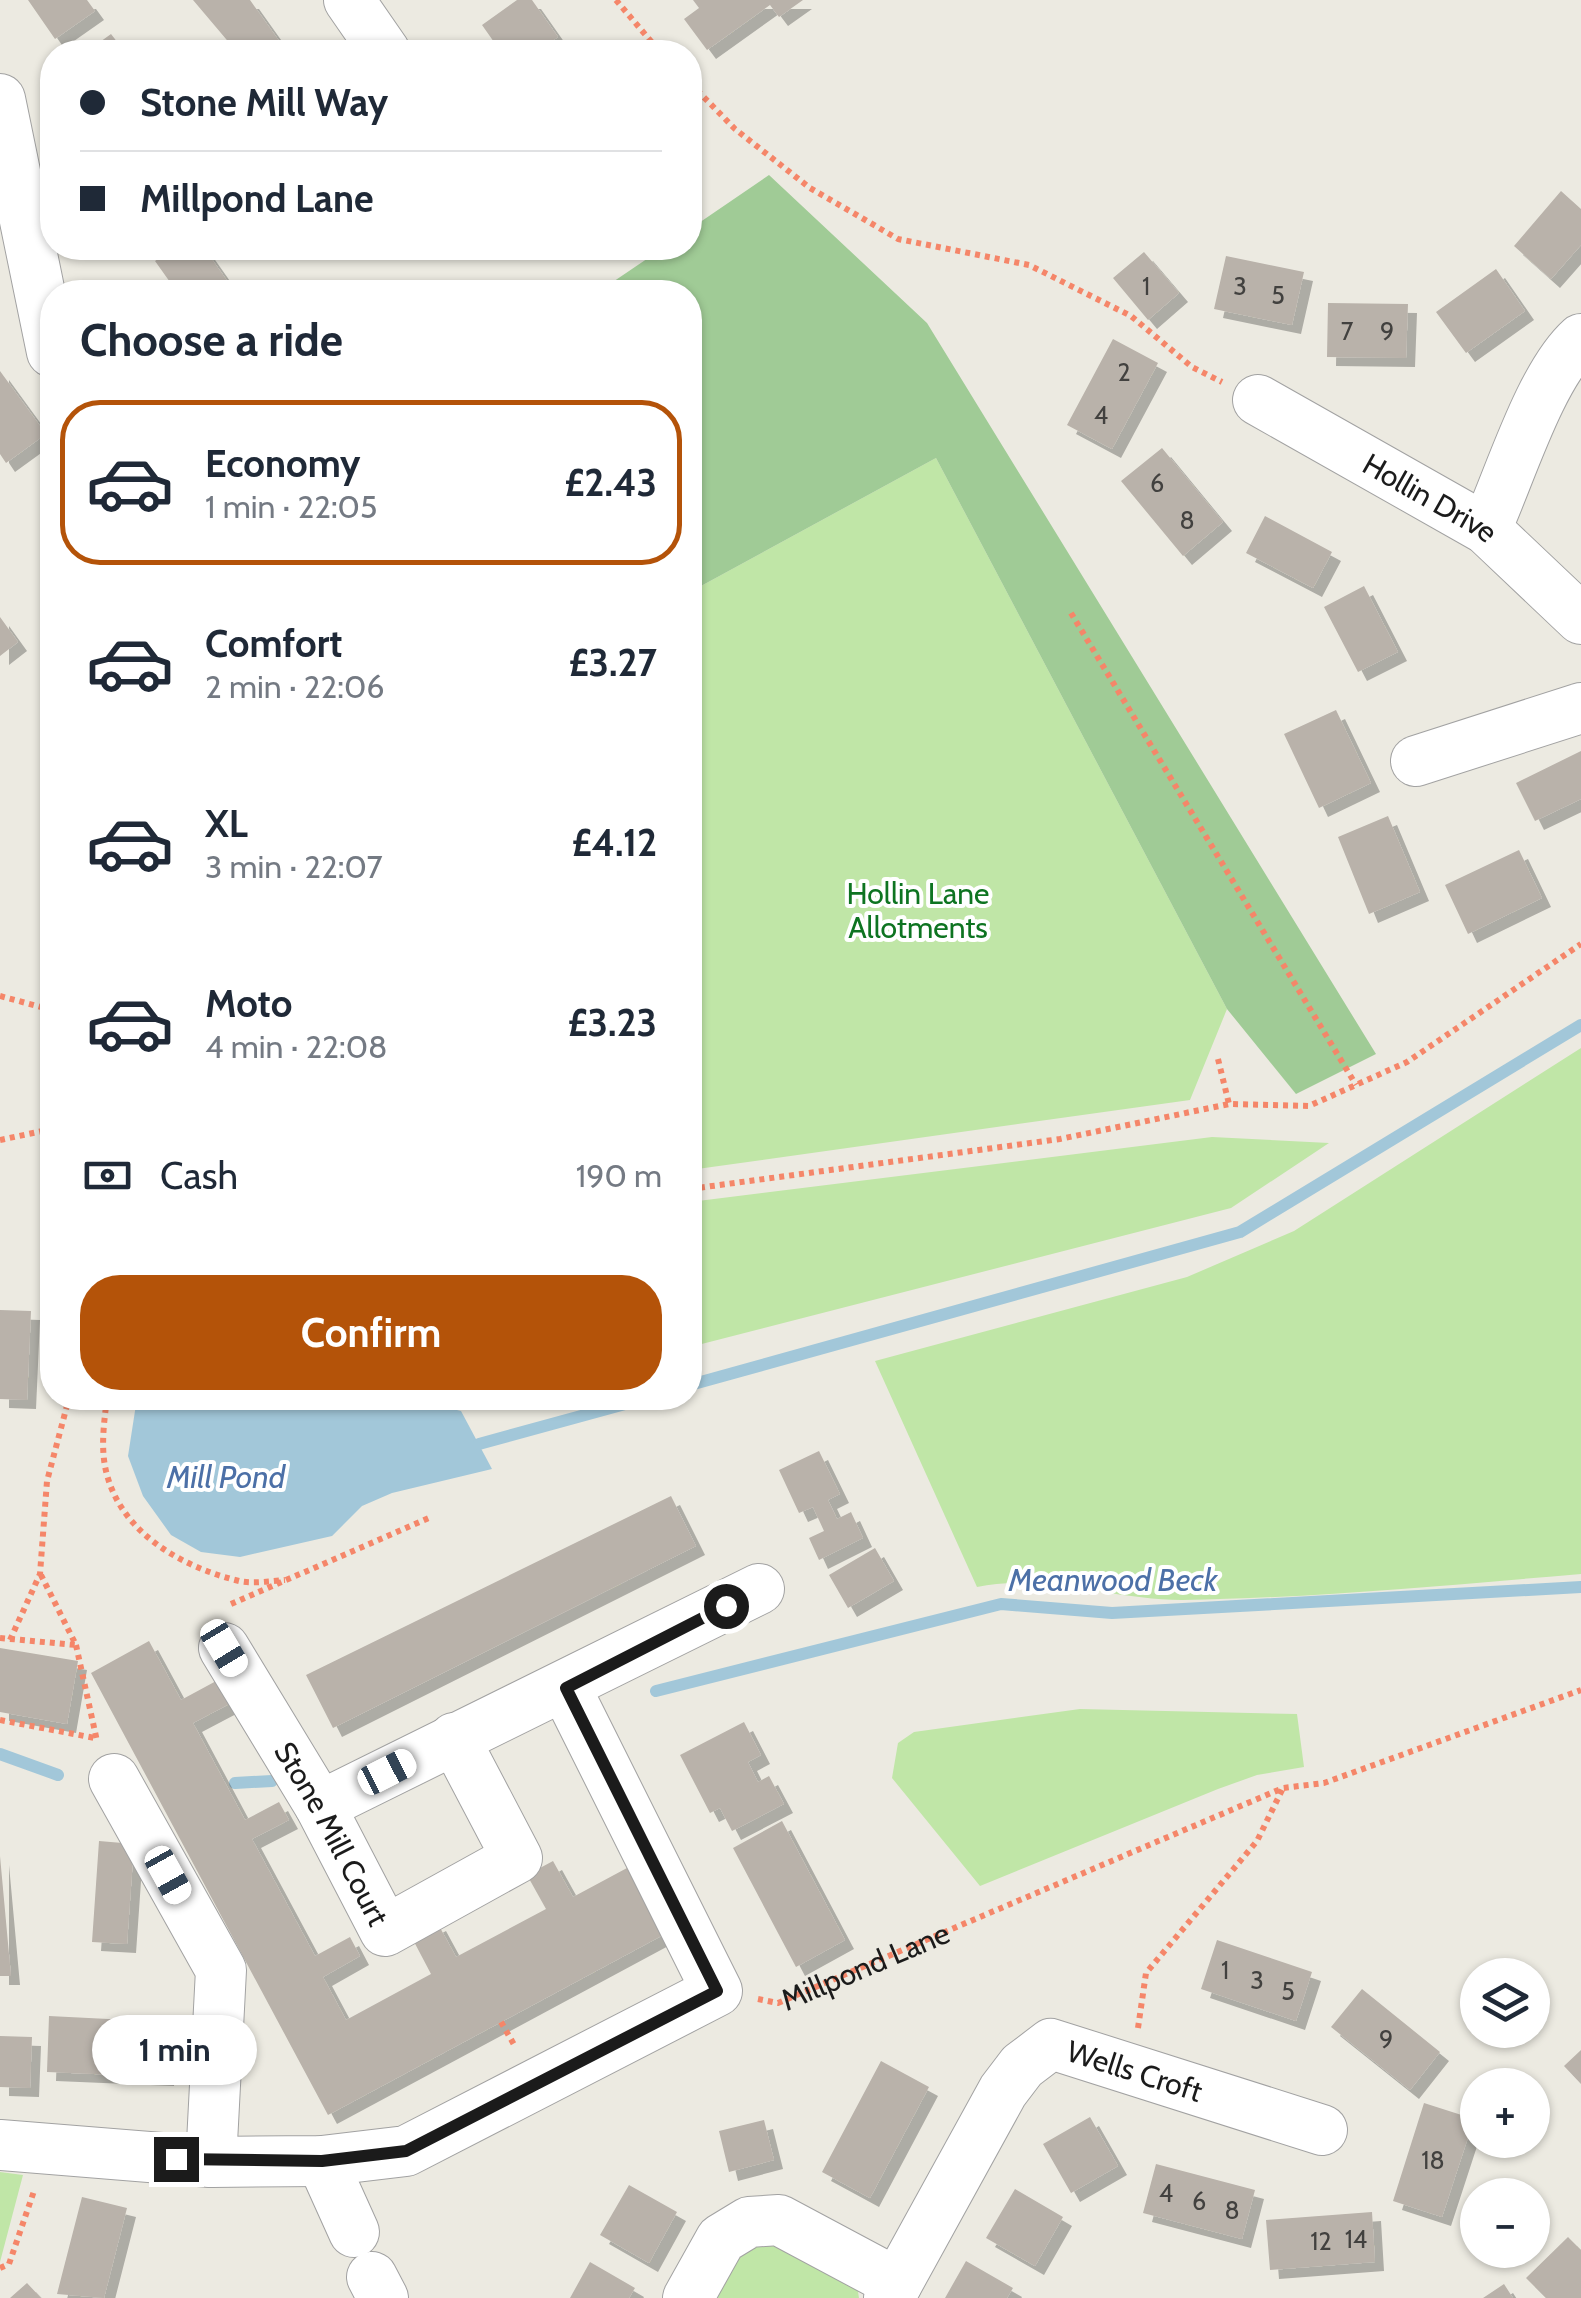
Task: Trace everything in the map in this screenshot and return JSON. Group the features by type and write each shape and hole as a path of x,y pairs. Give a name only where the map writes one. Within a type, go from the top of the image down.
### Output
{"street":[{"path":"349,0 377,40"},
{"path":"0,98 40,293"},
{"path":"1486,528 1530,421 1581,339"},
{"name":"Hollin Drive","path":"1258,400 1486,528 1581,619"},
{"path":"1416,761 1581,708"},
{"path":"320,1806 454,1738 566,1688 759,1589"},
{"name":"Stone Mill Court","path":"223,1628 385,1930 517,1858 454,1738"},
{"path":"20,2147 211,2162 322,2161 406,2151 717,1991 566,1688"},
{"path":"104,1759 221,1970 211,2162"},
{"name":"Wells Croft","path":"893,2290 1003,2091 1022,2066 1051,2044 1322,2130"},
{"path":"322,2161 369,2269"},
{"path":"688,2298 721,2239 749,2222 779,2220 893,2290"}],"path":[{"path":"616,0 648,40"},
{"path":"702,95 735,129 810,188 898,240 1029,265 1131,316 1192,367 1258,400"},
{"path":"1071,613 1356,1085"},
{"path":"702,1187 1060,1139 1229,1104 1309,1106 1407,1062 1581,944"},
{"path":"0,996 40,1007"},
{"path":"1218,1059 1229,1104"},
{"path":"0,1140 40,1132"},
{"path":"10,1640 40,1574 46,1481 66,1410"},
{"path":"107,1410 106,1471 126,1517 138,1531 178,1557 241,1582 285,1580"},
{"path":"223,1628 285,1580 430,1518"},
{"path":"40,1574 76,1645 104,1759"},
{"path":"0,1638 76,1645"},
{"name":"Millpond Lane","path":"717,1991 778,2004 1283,1788 1324,1782 1581,1690"},
{"path":"0,1720 104,1759"},
{"path":"1132,2069 1146,1973 1257,1841 1283,1788"},
{"path":"0,2268 8,2264 34,2188 20,2147"}],"green space":[{"path":"769,175 927,323 1376,1054 1296,1094 1227,1009 936,458 702,585 702,280 616,280 645,260 702,260 702,221"},
{"name":"Hollin Lane Allotments","path":"936,458 1227,1009 1190,1100 702,1168 702,585"},
{"path":"1581,1048 1581,1574 1232,1599 1157,1599 1026,1583 977,1587 875,1361 1187,1277 1294,1231"},
{"path":"1212,1137 1329,1143 1231,1208 702,1344 702,1201"},
{"path":"1080,1709 1297,1714 1304,1767 1257,1775 1218,1789 980,1886 892,1778 898,1743 914,1732"},
{"path":"0,2172 23,2175 0,2262"},
{"path":"766,2237 857,2285 859,2298 705,2298 730,2255"}],"water":[{"name":"Mill Pond","path":"135,1410 457,1410 492,1469 392,1493 362,1506 332,1536 240,1557 201,1552 171,1535 143,1496 128,1456"}],"building":[{"path":"28,0 87,0 95,11 55,39"},
{"path":"193,0 250,0 278,40 227,40"},
{"path":"517,0 532,0 558,37 493,40 482,25"},
{"path":"693,0 803,0 779,17 770,5 707,50 684,19 699,8"},
{"path":"1561,191 1581,209 1581,245 1551,279 1514,246"},
{"path":"1144,252 1179,293 1148,320 1113,278"},
{"path":"1226,256 1304,272 1292,325 1214,309"},
{"path":"212,260 227,280 168,280 155,261"},
{"path":"1496,269 1525,311 1466,353 1436,312"},
{"path":"1328,303 1408,304 1406,358 1327,357"},
{"path":"1113,339 1158,363 1112,449 1067,425"},
{"path":"0,371 40,426 40,438 6,463 0,454"},
{"path":"1162,448 1223,522 1183,556 1121,481"},
{"path":"1265,516 1332,552 1313,588 1246,553"},
{"path":"1364,586 1398,652 1358,672 1324,607"},
{"path":"0,617 18,642 0,656"},
{"path":"1336,710 1371,783 1319,808 1284,734"},
{"path":"1581,751 1581,799 1535,821 1516,783"},
{"path":"1388,816 1420,892 1369,914 1338,837"},
{"path":"1519,850 1542,898 1468,934 1445,885"},
{"path":"0,1310 31,1311 27,1400 0,1399"},
{"path":"819,1451 840,1494 828,1500 837,1519 851,1512 863,1538 819,1560 809,1538 824,1531 813,1507 799,1513 779,1470"},
{"path":"671,1496 696,1546 333,1728 306,1675"},
{"path":"875,1548 894,1581 848,1608 829,1575"},
{"path":"149,1641 181,1700 218,1680 231,1703 193,1723 245,1820 279,1802 289,1820 252,1839 315,1956 350,1937 360,1956 323,1977 346,2020 431,1974 411,1936 437,1922 456,1957 546,1909 527,1875 553,1861 573,1897 627,1868 663,1935 328,2115 91,1673"},
{"path":"0,1648 78,1661 67,1724 0,1712"},
{"path":"744,1722 761,1755 748,1762 758,1782 769,1776 784,1804 732,1831 720,1808 710,1813 680,1755"},
{"path":"782,1821 845,1940 796,1967 733,1848"},
{"path":"99,1841 134,1844 127,1944 92,1942"},
{"path":"0,1856 11,1976 0,1976"},
{"path":"1217,1940 1312,1972 1296,2021 1201,1989"},
{"path":"1362,1989 1440,2052 1410,2090 1331,2027"},
{"path":"49,2016 168,2022 165,2077 47,2072"},
{"path":"0,2036 32,2037 30,2088 0,2087"},
{"path":"1581,2050 1581,2084 1564,2066"},
{"path":"881,2061 929,2087 870,2198 822,2172"},
{"path":"1424,2103 1460,2115 1461,2158 1442,2217 1393,2201"},
{"path":"1090,2117 1118,2166 1071,2193 1043,2144"},
{"path":"764,2120 774,2160 729,2172 719,2131"},
{"path":"1156,2164 1255,2190 1242,2239 1143,2213"},
{"path":"629,2185 677,2212 649,2263 600,2235"},
{"path":"1015,2189 1063,2217 1035,2266 986,2238"},
{"path":"82,2197 127,2208 104,2298 57,2294"},
{"path":"1372,2212 1375,2262 1270,2270 1266,2220"},
{"path":"1568,2237 1581,2250 1581,2298 1546,2298 1526,2278 1536,2268 1550,2268 1550,2255"},
{"path":"966,2261 1013,2288 1007,2298 945,2298"},
{"path":"590,2262 635,2288 629,2298 570,2298"},
{"path":"27,2283 41,2298 10,2298"},
{"path":"1504,2284 1513,2298 1483,2298"}],"waterway":[{"path":"702,1382 1240,1232 1581,1025"},
{"path":"479,1444 603,1410"},
{"name":"Meanwood Beck","path":"656,1691 1001,1604 1112,1613 1581,1587"},
{"name":"Meanwood Beck","path":"0,1754 58,1775"},
{"name":"Meanwood Beck","path":"235,1783 272,1781"}],"route":[{"path":"176,2159 322,2161 406,2151 717,1991 566,1688 726,1606"}]}
